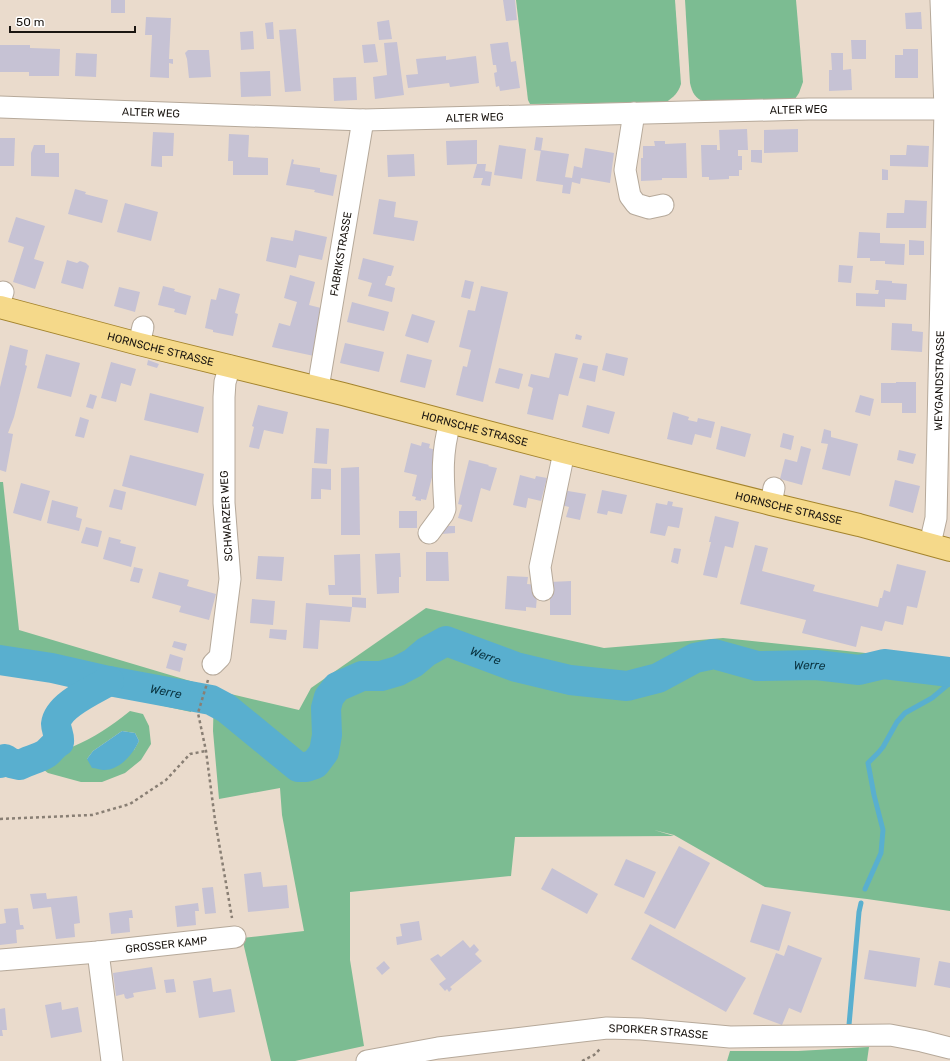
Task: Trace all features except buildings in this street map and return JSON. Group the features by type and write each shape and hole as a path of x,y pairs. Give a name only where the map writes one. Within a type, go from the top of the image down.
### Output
{"main road":[{"name":"HORNSCHE STRASSE","path":"6,307 141,335 230,366 769,505 857,532 938,550"}],"street":[{"name":"WEYGANDSTRASSE","path":"938,550 936,518 948,108 942,0"},
{"name":"ALTER WEG","path":"0,107 314,115 363,120 809,109 948,108"},
{"path":"634,113 625,170 630,196 636,204 649,208 662,205"},
{"name":"FABRIKSTRASSE","path":"318,388 363,120"},
{"name":"SCHWARZER WEG","path":"213,664 220,657 230,579 224,503 224,397 225,382 230,366"},
{"path":"428,533 444,514 445,509 443,461 450,423"},
{"path":"543,590 540,567 564,452"},
{"name":"GROSSER KAMP","path":"0,960 98,952 235,937"},
{"path":"98,952 112,1061"},
{"name":"SPORKER STRASSE","path":"367,1061 438,1048 607,1028 642,1029 730,1037 890,1035 950,1048"}],"path":[{"path":"205,693 198,713 206,751 215,820 235,937"},
{"path":"0,818 92,815 130,804 166,780 190,754 206,751"}],"green space":[{"path":"516,0 675,0 681,84 679,90 666,102 530,104 528,100"},
{"path":"685,0 796,0 803,82 795,99 705,102 696,97 690,83"},
{"path":"0,482 3,482 19,630 197,683 191,712 0,670"},
{"path":"426,608 604,648 723,638 950,662 950,911 867,899 765,887 674,835 654,830 674,836 515,837 511,876 350,892 350,960 364,1046 295,1061 271,1061 242,938 304,931 282,815 280,788 219,799 213,731 214,690 299,710 311,688"},
{"path":"130,711 143,714 149,726 151,744 141,760 125,773 102,782 81,782 48,773 32,761 48,752 59,742 72,747 80,743 109,727","holes":["122,731 135,733 139,741 134,750 87,759 93,751"]},
{"path":"869,1047 867,1061 727,1061 730,1051 798,1051"}],"water":[{"path":"122,731 135,733 139,741 130,756 121,764 110,769 102,770 92,768 87,759 93,751"}],"waterway":[{"name":"Werre","path":"0,660 52,668 109,681 211,700 226,708 298,767 306,767 315,764 324,752 327,735 326,708 329,697 337,687 362,676 381,676 398,671 413,663 426,652 446,641 516,667 570,680 627,686 658,678 695,658 714,654 757,666 816,665 859,670 884,664 950,672"},
{"name":"Werre","path":"0,763 5,759 11,763 20,765 47,753 59,742 56,724 58,717 63,711 70,704 109,681"},
{"path":"865,889 881,853 883,830 868,763 883,747 897,722 905,713 932,698 950,683"},
{"path":"849,1025 861,903"}]}
